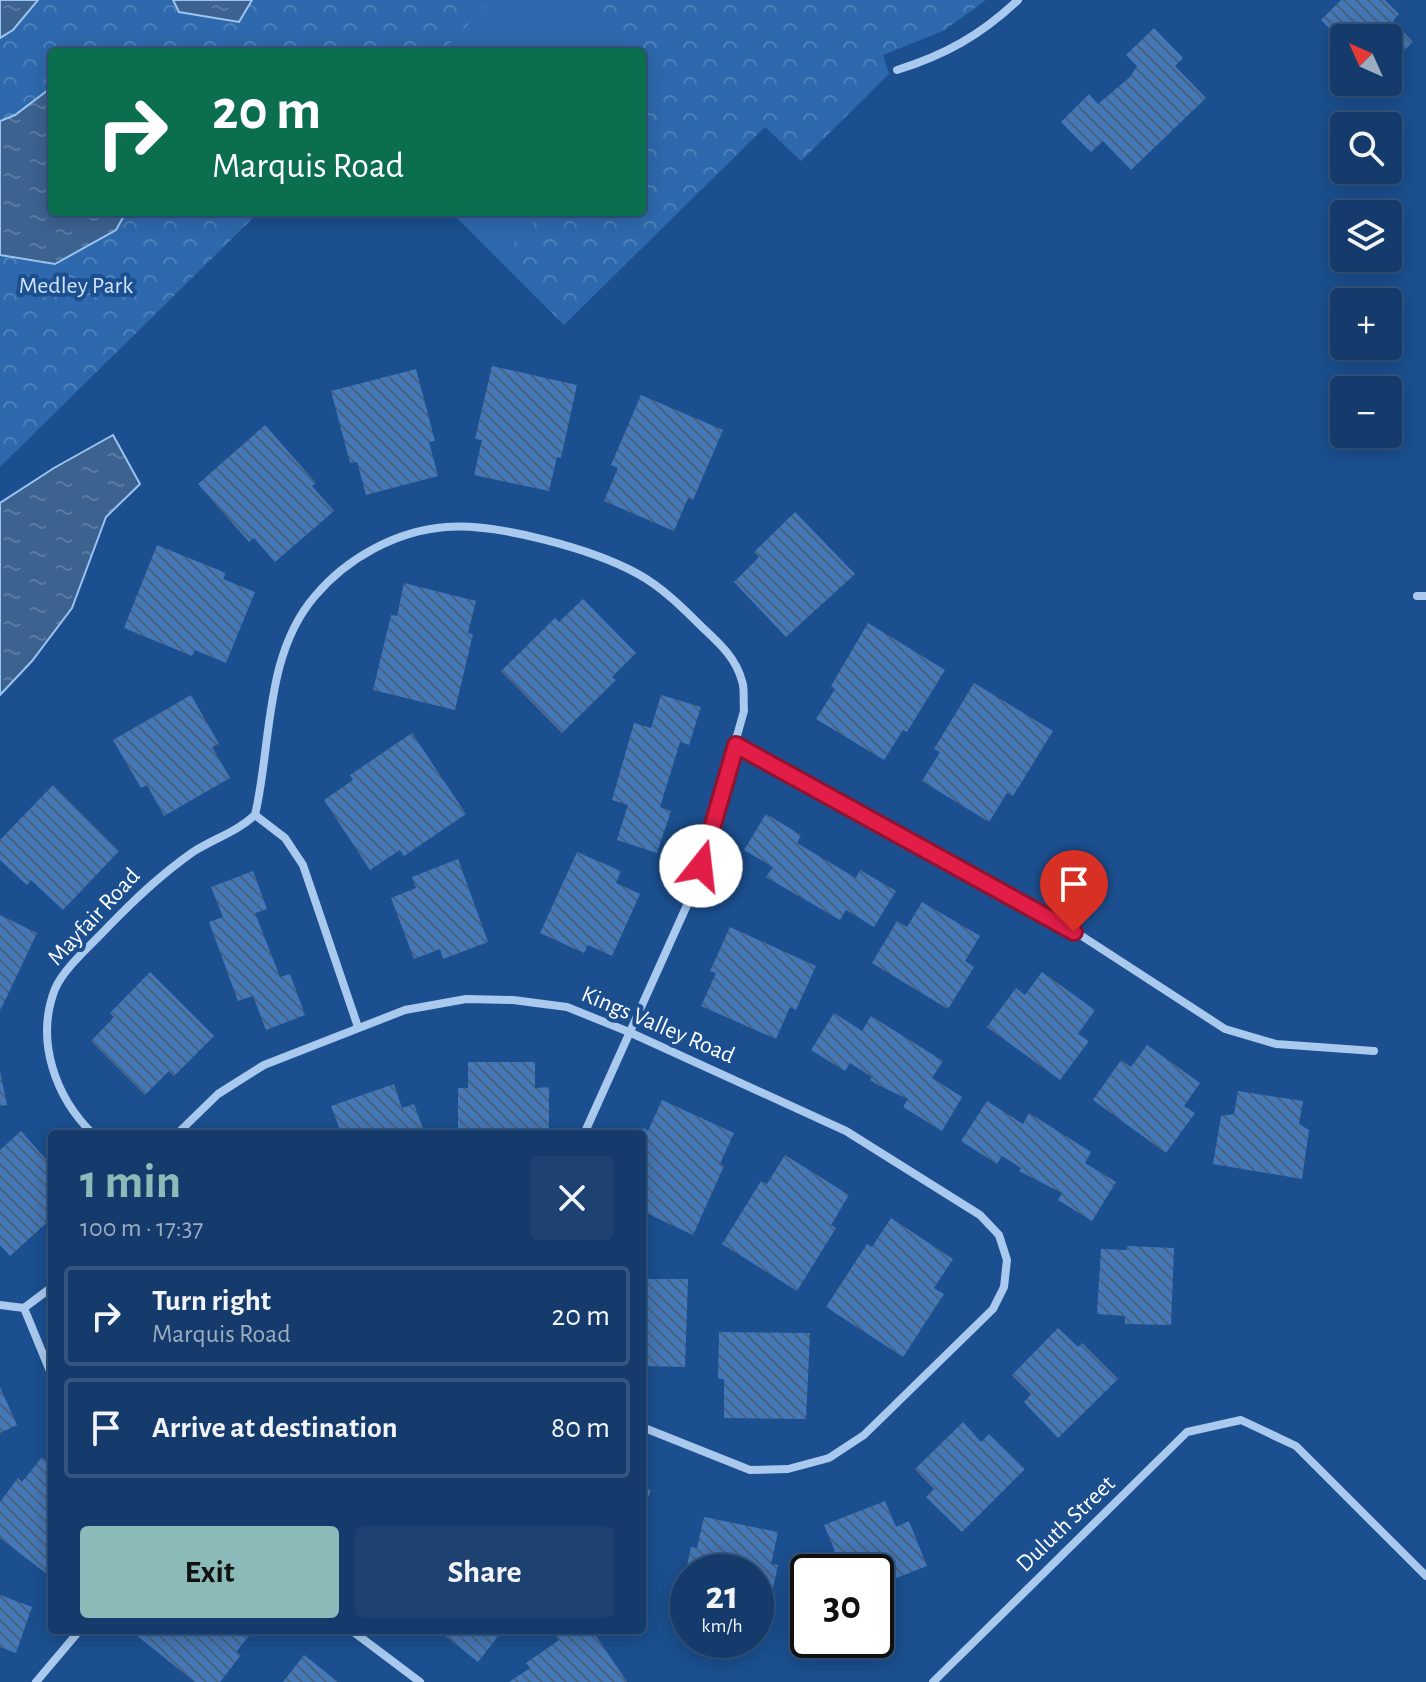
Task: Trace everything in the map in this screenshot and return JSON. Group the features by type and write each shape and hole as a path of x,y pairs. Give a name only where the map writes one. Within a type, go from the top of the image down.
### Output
{"street":[{"path":"897,70 957,48 982,32 1018,0"},
{"path":"358,1027 303,865 285,838 255,815 280,663 294,628 314,596 349,563 395,538 446,527 516,534 598,555 640,575 681,606 728,653 743,682 744,711 692,894 586,1130"},
{"path":"736,745 1051,916 1225,1029 1276,1044 1374,1051"},
{"name":"Mayfair Road","path":"89,1130 77,1118 53,1071 44,1030 56,987 147,886 197,850 235,833 255,815"},
{"name":"Kings Valley Road","path":"181,1130 218,1094 264,1065 405,1010 482,999 567,1007 846,1131 980,1215 999,1235 1007,1260 1004,1287 993,1309 864,1435 829,1458 788,1469 750,1470 646,1429"},
{"path":"0,1305 24,1308 48,1290"},
{"path":"24,1308 48,1366"},
{"name":"Duluth Street","path":"933,1682 1187,1432 1241,1420 1296,1446 1426,1576"},
{"path":"36,1682 77,1634"},
{"path":"356,1634 420,1682"}],"green space":[{"name":"Medley Park","path":"0,0 986,0 943,31 883,55 889,74 801,161 765,127 564,325 455,216 646,216 646,48 48,48 48,216 255,216 0,467"},
{"path":"493,0 583,0 631,48 445,48"},
{"path":"646,63 667,84 646,106"},
{"path":"469,216 540,216 506,251"}],"water":[{"path":"0,0 38,0 13,30 0,38"},
{"path":"173,0 252,0 239,22 179,12"},
{"path":"48,90 48,216 124,216 116,230 55,264 0,255 0,121 15,115"},
{"path":"113,435 140,484 106,517 72,608 32,661 0,695 0,503"}],"building":[{"path":"1341,0 1385,0 1399,14 1393,21 1396,24 1330,24 1330,29 1321,20"},
{"path":"1154,28 1183,58 1175,66 1206,98 1131,170 1103,141 1091,152 1061,122 1089,94 1098,104 1130,77 1137,66 1126,55"},
{"path":"1402,30 1413,42 1402,53"},
{"path":"492,366 577,385 561,458 557,457 549,491 474,475 482,440 475,439"},
{"path":"416,369 435,441 429,442 438,476 366,495 357,462 350,463 331,391"},
{"path":"641,395 723,430 693,500 688,498 674,531 604,501 618,468 611,465"},
{"path":"265,425 316,483 312,486 334,511 275,562 254,538 249,542 198,484"},
{"path":"795,512 855,574 786,637 734,582 759,557 754,552"},
{"path":"157,545 226,573 223,579 255,592 226,663 195,650 192,656 124,628"},
{"path":"404,583 476,601 468,633 473,634 455,710 373,690 391,615 397,616"},
{"path":"583,599 636,653 612,677 616,680 562,733 501,671 555,618 559,622"},
{"path":"868,623 945,670 907,732 903,730 884,760 816,719 835,689 831,686"},
{"path":"974,683 1053,731 1013,796 1007,793 989,822 922,781 940,752 934,749"},
{"path":"191,695 219,744 212,747 230,778 164,816 147,785 141,788 113,740"},
{"path":"661,695 701,707 689,745 680,742 660,807 671,811 657,853 617,840 628,805 612,800 634,723 651,728"},
{"path":"412,733 466,814 404,856 400,850 370,870 324,800 353,780 350,775"},
{"path":"53,785 119,851 63,910 31,880 27,885 0,860 0,840"},
{"path":"766,814 801,835 797,843 827,861 856,878 860,870 896,891 874,927 846,910 840,920 766,877 773,867 744,850"},
{"path":"577,852 621,871 616,883 640,894 612,956 588,945 584,953 540,933"},
{"path":"458,859 488,942 443,959 440,949 414,959 391,898 416,888 412,877"},
{"path":"253,871 267,909 255,913 280,977 290,974 305,1015 266,1030 253,996 238,1001 209,922 223,917 211,887"},
{"path":"922,902 980,936 965,961 974,967 948,1009 872,963 897,921 907,927"},
{"path":"0,915 37,933 0,1011"},
{"path":"730,927 816,966 796,1010 790,1007 776,1039 701,1006 716,973 710,971"},
{"path":"150,972 214,1036 174,1076 169,1071 145,1095 91,1041 114,1017 110,1013"},
{"path":"1042,972 1095,1010 1078,1034 1089,1041 1060,1080 987,1027 1016,988 1025,995"},
{"path":"834,1013 862,1031 871,1016 943,1061 932,1078 962,1097 942,1131 903,1107 908,1099 870,1080 872,1077 850,1063 845,1071 811,1050"},
{"path":"1147,1045 1200,1083 1184,1106 1195,1113 1166,1153 1093,1100 1121,1060 1131,1067"},
{"path":"468,1062 535,1062 535,1088 549,1087 549,1130 458,1130 458,1088 468,1088"},
{"path":"0,1071 7,1105 0,1106"},
{"path":"394,1084 402,1108 414,1104 424,1130 340,1130 331,1106"},
{"path":"1238,1091 1303,1101 1299,1124 1309,1130 1302,1179 1213,1164 1221,1116 1234,1114"},
{"path":"662,1100 734,1133 720,1164 724,1166 693,1235 646,1213 646,1130 643,1128 648,1131"},
{"path":"987,1101 1023,1124 1029,1113 1091,1152 1085,1163 1116,1182 1092,1221 1058,1200 1062,1193 1019,1171 1021,1168 1002,1156 997,1164 961,1141"},
{"path":"21,1131 48,1161 48,1222 10,1256 0,1245 0,1150"},
{"path":"785,1155 849,1195 831,1225 836,1228 797,1291 722,1244 761,1181 767,1184"},
{"path":"891,1218 953,1259 934,1288 944,1294 903,1357 826,1307 867,1244 872,1247"},
{"path":"1127,1246 1174,1248 1171,1325 1125,1324 1125,1316 1097,1314 1101,1249 1127,1250"},
{"path":"646,1279 688,1279 685,1367 646,1366"},
{"path":"1058,1328 1078,1347 1082,1343 1118,1379 1058,1438 1024,1402 1031,1394 1012,1375"},
{"path":"719,1332 810,1333 806,1419 724,1418 724,1379 718,1379"},
{"path":"0,1387 17,1425 0,1433"},
{"path":"963,1422 981,1442 989,1434 1025,1469 962,1532 926,1497 934,1489 915,1469"},
{"path":"42,1457 48,1462 48,1575 0,1538 0,1502 18,1478 22,1482"},
{"path":"885,1501 896,1527 909,1521 927,1566 894,1579 894,1554 828,1554 835,1551 824,1525"},
{"path":"704,1517 778,1532 773,1554 689,1554 691,1547 697,1548"},
{"path":"0,1595 32,1607 16,1653 0,1647"},
{"path":"251,1634 236,1652 241,1655 220,1682 195,1682 136,1635"},
{"path":"445,1634 500,1634 478,1662"},
{"path":"595,1634 627,1682 509,1682 530,1668 526,1663 559,1640 555,1635"},
{"path":"304,1655 333,1678 338,1682 283,1682"}],"route":[{"path":"701,866 736,745 1051,916 1074,932"}]}
